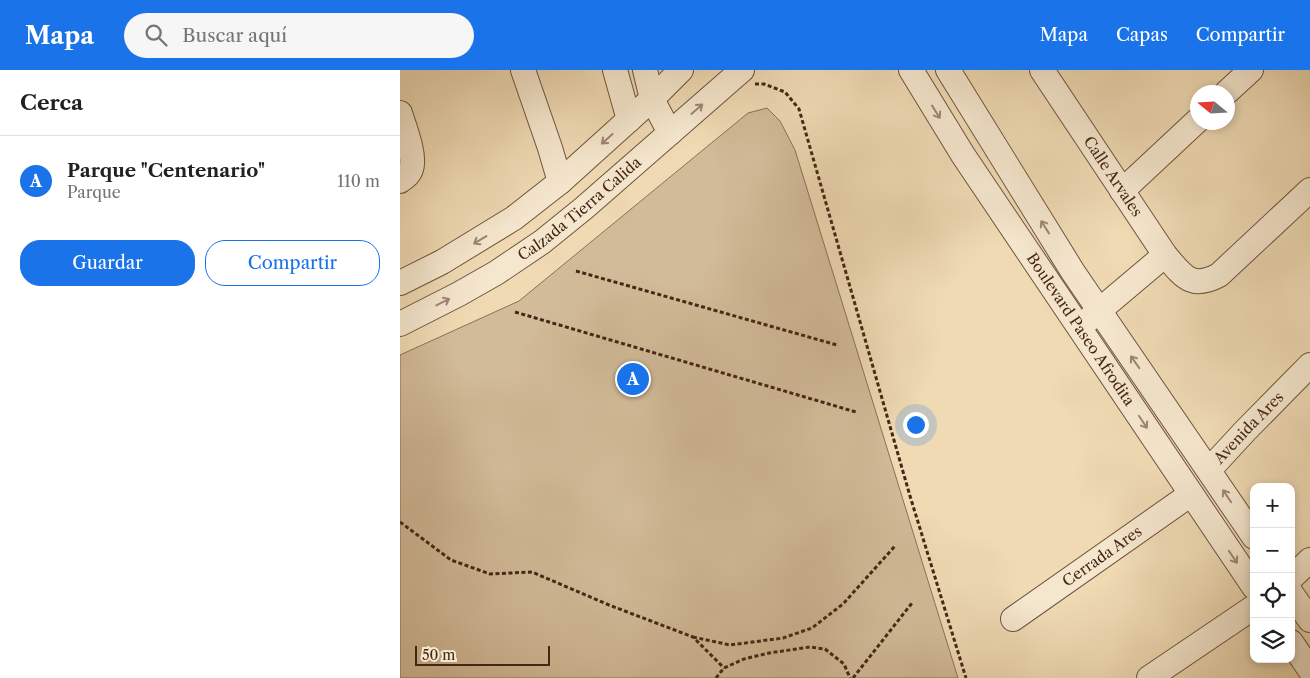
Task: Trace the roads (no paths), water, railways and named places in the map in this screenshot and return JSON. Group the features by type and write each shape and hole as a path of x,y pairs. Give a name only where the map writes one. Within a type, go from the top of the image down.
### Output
{"street":[{"path":"523,70 560,182"},
{"path":"615,70 629,120"},
{"path":"645,70 652,99 670,133"},
{"path":"400,283 442,262 514,218 560,182 652,99 681,70"},
{"name":"Calzada Tierra Calida","path":"400,324 489,277 542,242 584,208 742,70"},
{"name":"Boulevard Paseo Afrodita","path":"911,70 963,155 1250,581"},
{"name":"Boulevard Paseo Afrodita","path":"948,70 1073,272 1250,531"},
{"path":"1235,85 1251,70"},
{"name":"Calle Arvales","path":"1050,74 1122,191 1165,255 1187,279 1201,282 1208,281 1219,275 1310,190"},
{"path":"400,113 412,161 411,169 400,181"},
{"path":"1122,191 1190,127"},
{"path":"1079,327 1165,255"},
{"name":"Avenida Ares","path":"1209,470 1310,365"},
{"name":"Cerrada Ares","path":"1013,619 1191,494"},
{"path":"1295,574 1310,560"},
{"path":"1295,598 1310,620"},
{"path":"1149,678 1250,610"},
{"path":"1295,648 1310,670"}],"place":[{"name":"Parque \"Centenario\"","path":"633,379"}]}
